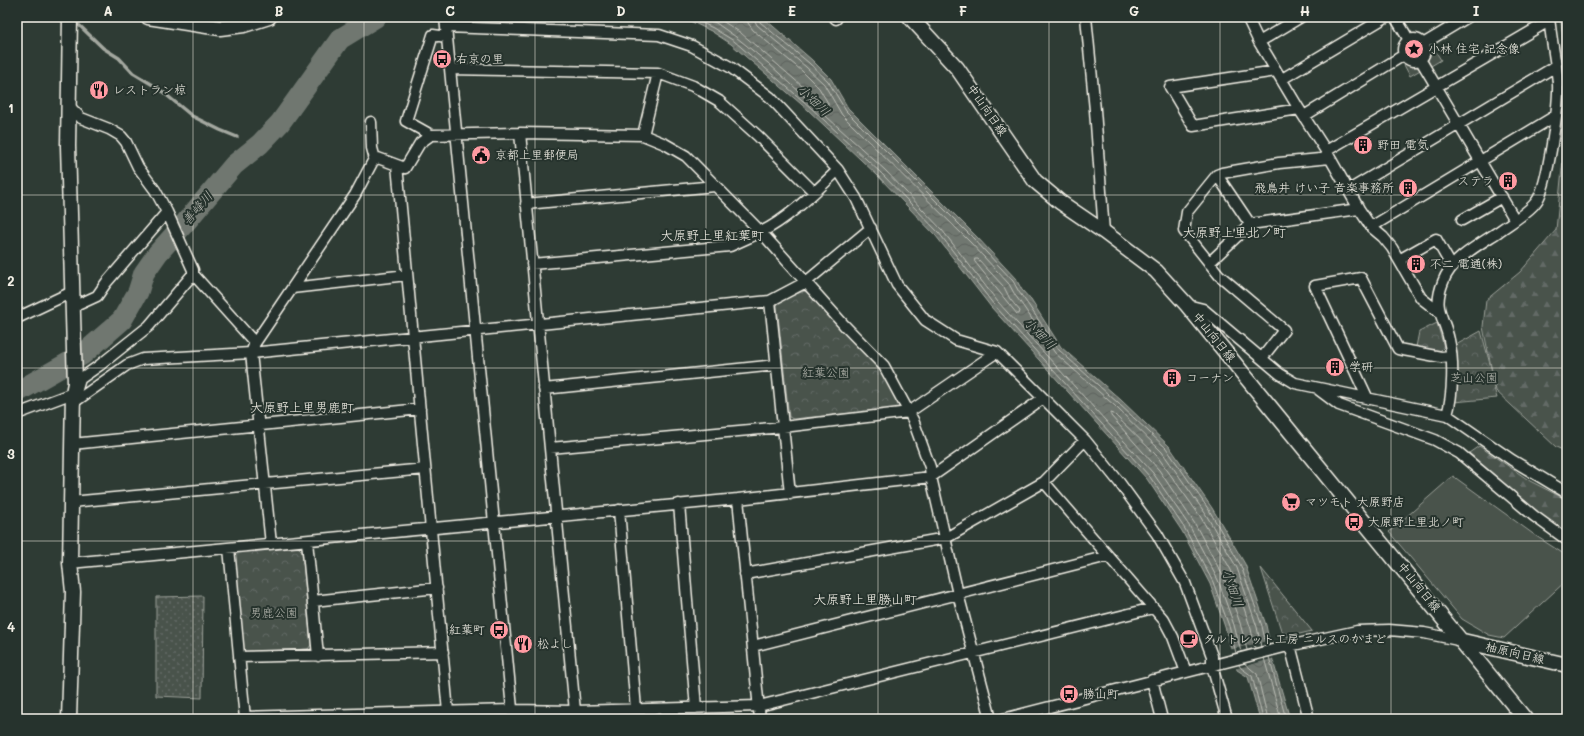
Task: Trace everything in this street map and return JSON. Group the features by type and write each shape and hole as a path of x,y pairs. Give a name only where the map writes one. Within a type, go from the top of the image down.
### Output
{"main road":[{"path":"69,719 73,592 70,563 74,393 68,146 70,17"},
{"path":"148,17 220,28 244,25 269,17"},
{"name":"中山向日線","path":"910,17 957,68 1035,181 1060,202 1104,232 1156,271 1187,305 1463,641 1525,719"},
{"name":"柚原向日線","path":"1463,641 1567,665"}],"street":[{"path":"1086,17 1096,110 1104,232"},
{"path":"1247,17 1259,42 1359,209 1371,227 1383,237 1399,260 1421,298 1439,312"},
{"path":"1259,42 1301,17"},
{"path":"1386,17 1279,75 1170,87 1193,126 1301,113 1404,55"},
{"path":"1395,17 1409,40"},
{"path":"1424,44 1468,17"},
{"path":"1262,358 1284,330 1218,275 1184,231 1187,212 1217,175 1328,155 1437,86 1549,19 1556,66 1558,100 1542,192 1536,202 1515,220 1476,245 1452,267 1443,279 1440,288 1438,298 1439,312 1449,340 1451,356 1450,405 1447,415"},
{"path":"446,28 513,714"},
{"path":"991,719 958,594 930,467 909,412 884,366 844,325 761,232 686,156 665,144 643,135 520,133 431,135 406,121 432,35 446,28 659,35 692,46 730,67 770,97 838,170 856,198 897,285 925,320 956,340 997,352 1084,440 1138,506 1172,559 1188,590 1212,656 1217,664 1227,719"},
{"path":"1409,40 1419,40 1424,44 1425,51 1420,59 1413,61 1406,58 1404,55 1403,48 1409,40"},
{"path":"1420,59 1515,220"},
{"path":"1349,190 1458,123 1556,66"},
{"path":"450,69 658,73 693,86 719,101 758,136 814,192"},
{"path":"643,135 658,73"},
{"path":"69,106 81,118 109,129 121,136 126,142 138,167 155,190 167,212 193,272 253,348 258,425 271,544"},
{"path":"1371,227 1555,116"},
{"path":"253,348 355,195 375,159 372,148 371,122"},
{"path":"520,133 576,711"},
{"path":"375,159 378,158 405,168 420,143 431,135"},
{"path":"397,165 448,712"},
{"path":"532,264 730,246 772,228 838,170"},
{"path":"1217,175 1250,224"},
{"path":"526,204 715,186"},
{"path":"1462,220 1502,197"},
{"path":"1209,263 1250,224 1359,209"},
{"path":"73,311 97,296 106,283 167,212"},
{"path":"17,414 74,393 127,365 143,359 253,348 413,336 770,301 806,282 871,228"},
{"path":"1399,260 1436,239 1452,267"},
{"path":"74,393 80,379 106,361 149,326 193,272"},
{"path":"292,288 407,276"},
{"path":"1368,399 1315,286 1361,278 1398,349 1441,357 1451,356"},
{"path":"17,318 72,292"},
{"path":"770,301 790,494"},
{"path":"1187,305 1203,309 1280,374 1295,383 1447,415 1512,460 1567,493"},
{"path":"550,448 783,427 909,412 997,352"},
{"path":"544,389 776,365"},
{"path":"1317,388 1339,405 1435,440 1460,453 1534,516 1567,540"},
{"path":"70,563 790,494 931,477 1042,399"},
{"path":"72,444 420,409"},
{"path":"745,574 946,538 1044,482 1084,440"},
{"path":"71,502 425,469"},
{"path":"1044,482 1168,626 1186,672"},
{"path":"738,499 760,719"},
{"path":"679,504 696,708"},
{"path":"619,510 636,709"},
{"path":"307,541 318,656"},
{"path":"229,548 244,718 448,712 513,714 759,706 1153,608"},
{"path":"753,646 1108,556"},
{"path":"313,602 437,588"},
{"path":"1003,719 1287,646 1357,631 1383,630 1424,633 1463,641"},
{"path":"1287,646 1309,719"},
{"path":"239,657 443,652"},
{"path":"1152,680 1162,719"}],"green space":[{"path":"1560,17 1567,17 1567,118 1565,53"},
{"path":"1431,44 1441,60 1431,66 1428,61"},
{"path":"1403,63 1418,65 1422,69 1410,76"},
{"path":"1567,118 1567,452 1556,447 1496,391 1483,327 1486,300 1520,272 1556,230"},
{"name":"紅葉公園","path":"804,291 809,293 873,362 895,393 902,408 793,419 789,417 777,306 781,300"},
{"path":"1437,323 1444,347 1439,352 1416,347 1419,332"},
{"name":"芝山公園","path":"1481,331 1493,375 1492,382 1497,398 1454,402 1454,346"},
{"path":"1479,446 1530,481 1567,500 1567,533 1553,525 1469,453"},
{"path":"1453,476 1536,536 1567,556 1567,580 1504,638 1489,635 1462,619 1389,532"},
{"name":"男鹿公園","path":"296,545 302,551 311,645 308,649 245,652 242,648 234,556 237,551"},
{"path":"1261,568 1312,631 1287,637 1281,630"},
{"path":"203,596 202,698 156,696 156,597"}],"water":[{"name":"小畑川","path":"674,17 759,17 766,20 812,60 831,79 848,108 977,237 1016,279 1061,347 1121,400 1169,446 1212,508 1245,564 1266,625 1273,661 1290,719 1260,719 1248,677 1237,670 1225,627 1210,584 1182,531 1147,479 991,307 936,236 878,176 808,110 731,44 711,31 688,20"}],"pier":[{"path":"1271,640 1275,658 1234,669 1229,650"}],"waterway":[{"name":"善峰川","path":"17,392 82,355 122,320 138,292 144,273 158,253 234,165 260,144 280,123 340,39 376,17"},
{"path":"79,25 103,48 119,58 133,73 158,88 192,116 237,137"}],"place":[{"name":"小林 住宅 記念像","path":"1414,49"},
{"name":"右京の里","path":"442,59"},
{"name":"レストラン椋","path":"99,90"},
{"name":"野田 電気","path":"1363,145"},
{"name":"京都上里郵便局","path":"481,155"},
{"name":"ステラ","path":"1508,181"},
{"name":"飛鳥井 けい子 音楽事務所","path":"1408,188"},
{"name":"不二 電通(株)","path":"1416,264"},
{"name":"学研","path":"1335,367"},
{"name":"コーナン","path":"1172,378"},
{"name":"マツモト 大原野店","path":"1291,502"},
{"name":"大原野上里北ノ町","path":"1354,522"},
{"name":"紅葉町","path":"499,630"},
{"name":"タルトレット工房 ニルスのかまど","path":"1189,639"},
{"name":"松よし","path":"523,644"},
{"name":"勝山町","path":"1069,694"}],"district":[{"name":"大原野上里北ノ町","path":"1234,232"},
{"name":"大原野上里紅葉町","path":"712,235"},
{"name":"大原野上里男鹿町","path":"302,407"},
{"name":"大原野上里勝山町","path":"865,599"}]}
